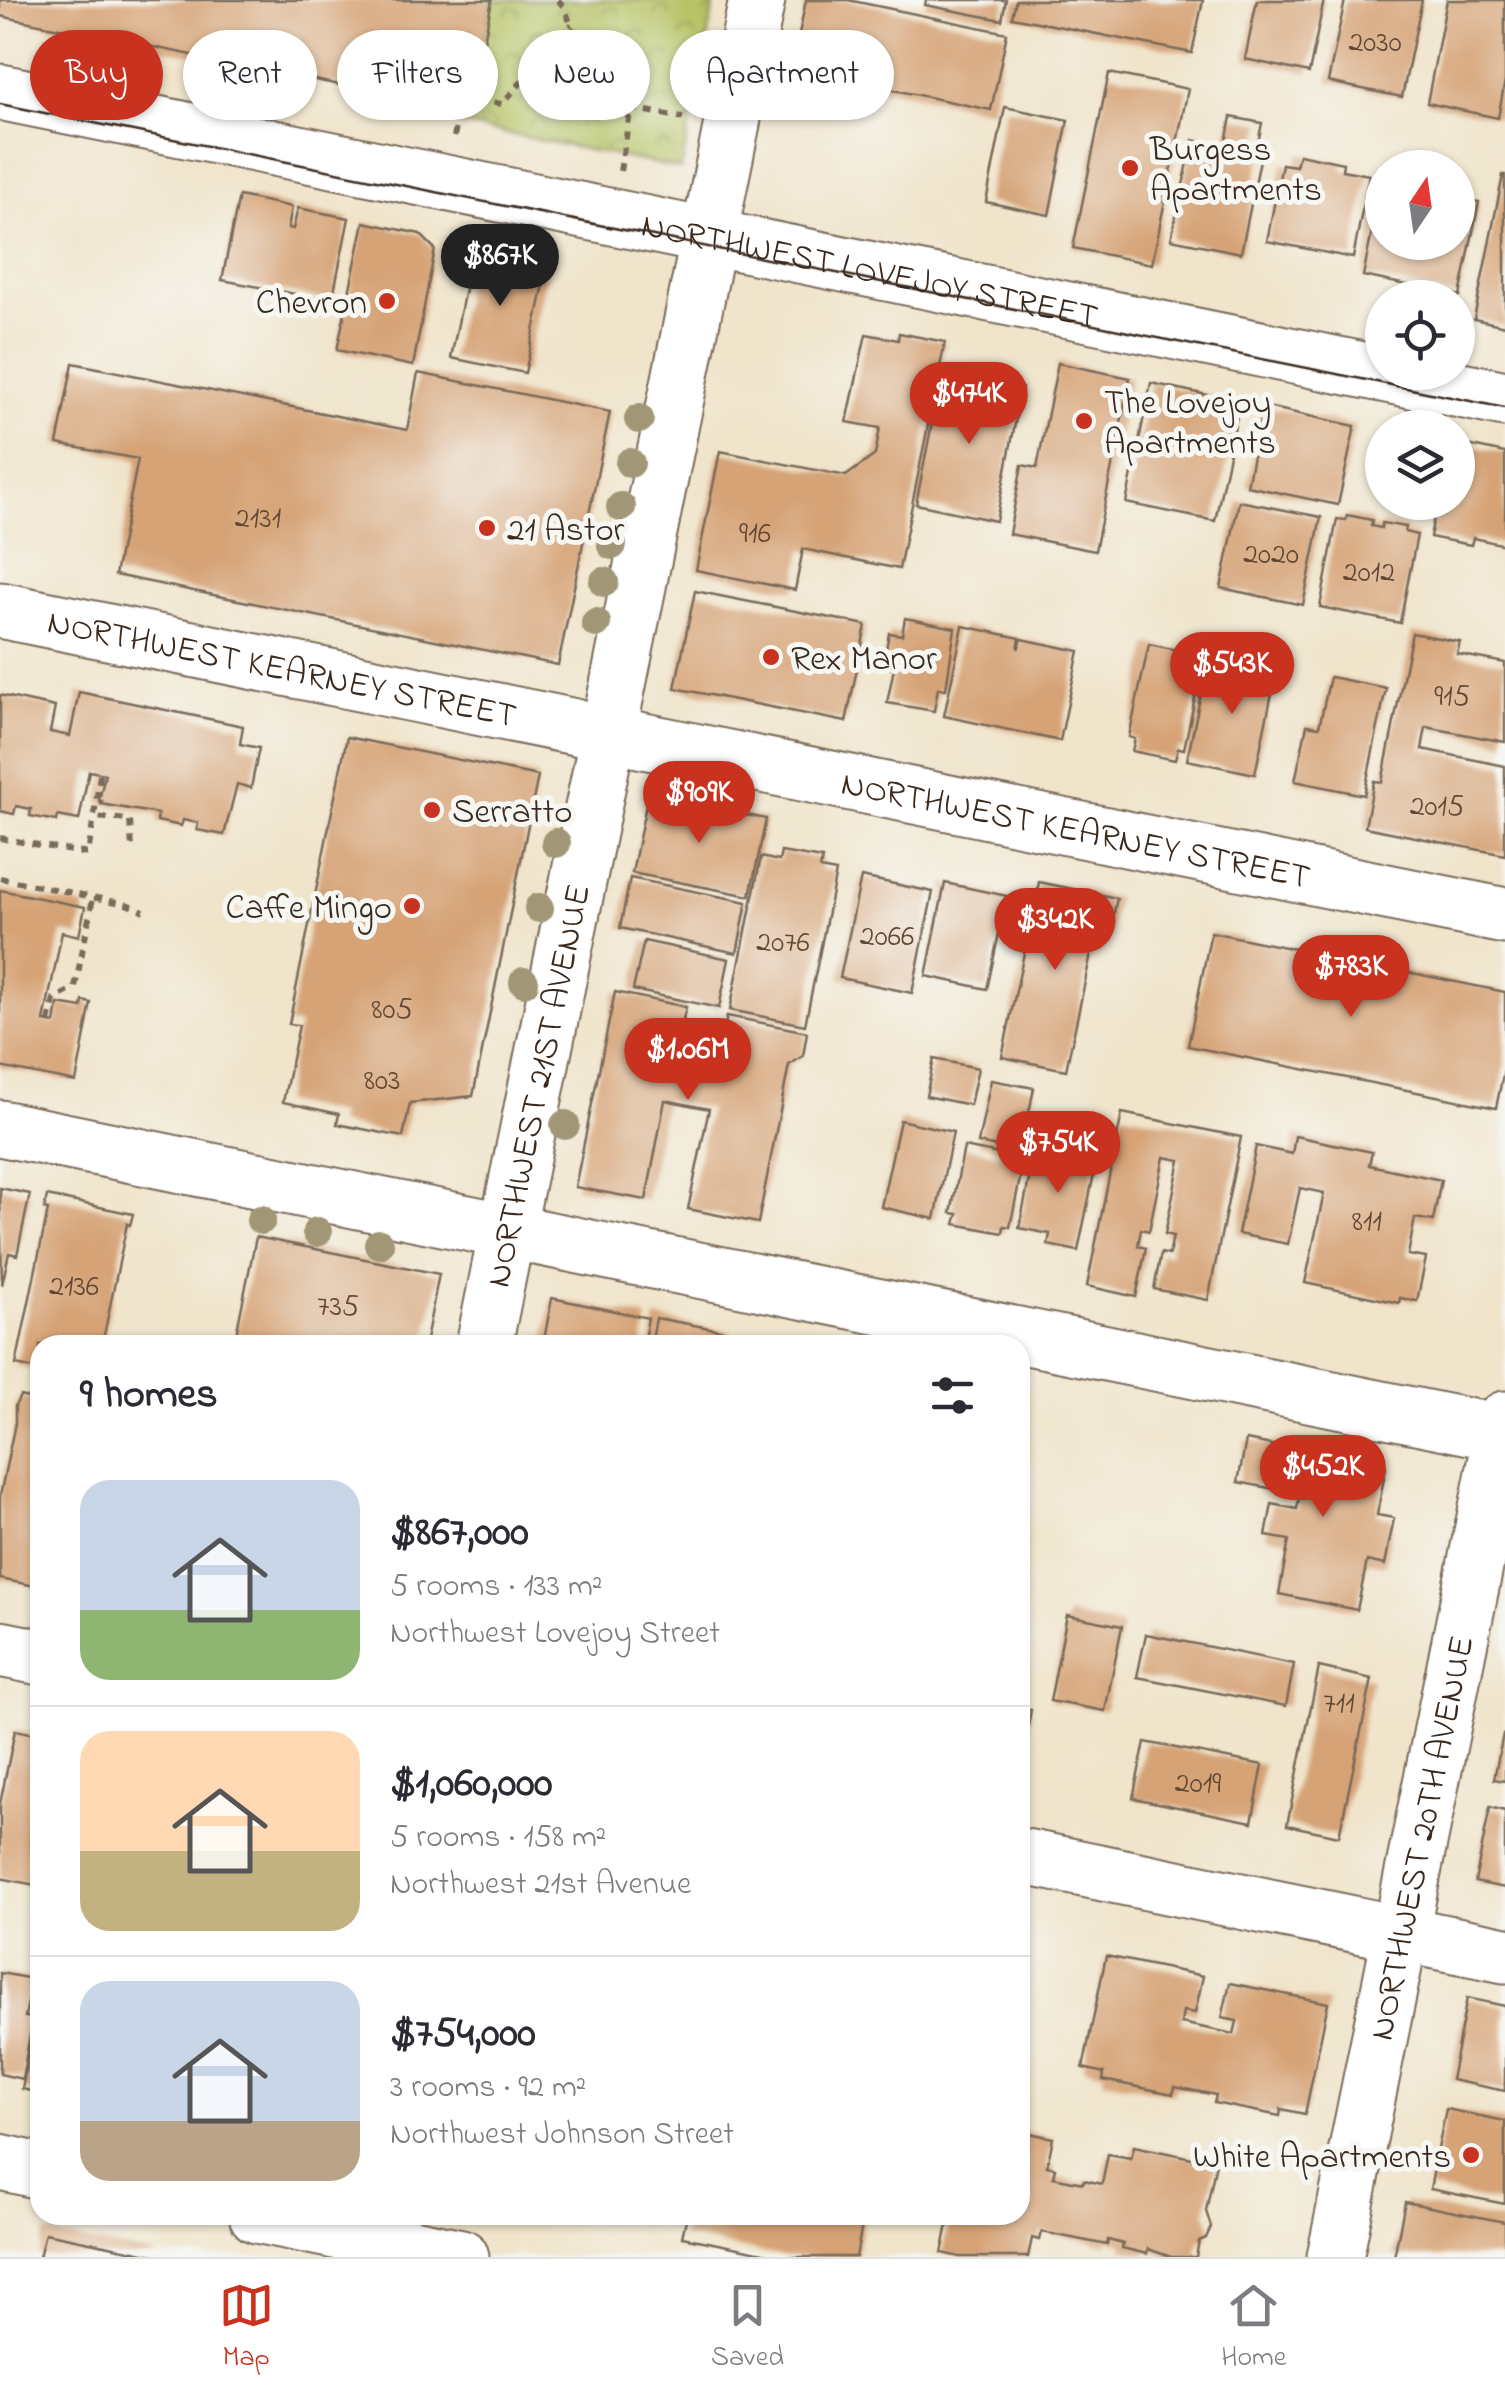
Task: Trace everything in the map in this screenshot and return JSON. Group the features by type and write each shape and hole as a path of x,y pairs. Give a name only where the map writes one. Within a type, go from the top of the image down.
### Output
{"street":[{"name":"NORTHWEST 21ST AVENUE","path":"486,1335 757,0"},
{"name":"NORTHWEST LOVEJOY STREET","path":"0,92 1505,399"},
{"name":"NORTHWEST KEARNEY STREET","path":"0,610 1505,916"},
{"path":"0,1128 1504,1429"},
{"name":"NORTHWEST 20TH AVENUE","path":"1334,2257 1504,1429"},
{"path":"0,1650 30,1656"},
{"path":"1030,1858 1505,1955"},
{"path":"0,2162 30,2168"},
{"path":"292,2228 461,2257"}],"path":[{"path":"558,0 574,30"},
{"path":"498,103 502,104 572,26"},
{"path":"650,112 730,128"},
{"path":"612,217 629,120"},
{"path":"0,838 88,854 100,775"},
{"path":"94,817 130,820 132,850"},
{"path":"0,878 144,911"},
{"path":"49,1022 54,999 75,988 93,898"}],"green space":[{"path":"492,0 715,0 709,30 670,30 670,120 691,120 681,169 445,121 498,120 498,30 486,30"}],"building":[{"path":"0,0 492,0 486,30 337,30 337,84 317,80 317,30 183,30 183,53 163,49 163,30 69,30 0,16"},
{"path":"806,0 848,0 1007,33 991,110 894,90 894,30 800,30"},
{"path":"926,0 1006,0 1002,20 925,5"},
{"path":"1016,0 1203,0 1192,53 1012,17"},
{"path":"1257,0 1324,0 1309,73 1245,59"},
{"path":"1345,0 1422,0 1402,97 1328,82"},
{"path":"1447,0 1505,0 1505,81 1498,118 1427,103"},
{"name":"Burgess Apartments","path":"1109,73 1188,89 1152,264 1073,248"},
{"path":"1005,107 1068,120 1049,215 986,202"},
{"path":"1231,117 1262,123 1256,153 1261,155 1241,253 1171,239 1193,140 1225,147"},
{"path":"1299,154 1343,163 1342,170 1365,174 1365,196 1353,258 1267,241 1282,164 1296,166"},
{"path":"1505,175 1505,326 1475,319"},
{"path":"239,196 292,207 288,228 293,229 298,208 349,218 332,301 222,280"},
{"name":"Chevron","path":"364,222 420,234 435,249 413,366 337,350"},
{"name":"Chevron","path":"474,245 549,261 525,373 451,358"},
{"path":"1366,260 1467,260 1463,280 1382,280 1363,276"},
{"path":"899,333 945,342 899,569 803,549 795,590 696,570 720,451 846,476 875,455 880,428 847,422 866,334 898,340"},
{"path":"73,363 407,430 418,373 610,412 558,665 115,575 138,459 57,444"},
{"name":"The Lovejoy Apartments","path":"1058,363 1130,378 1095,551 1009,534 1022,465 1037,468"},
{"path":"942,373 1022,388 996,521 916,504"},
{"path":"1151,383 1240,402 1215,521 1126,503"},
{"path":"1263,406 1355,426 1338,505 1247,486"},
{"path":"1475,447 1505,453 1505,545 1473,538 1471,545 1430,537 1433,520 1475,520"},
{"path":"1239,501 1321,517 1303,605 1221,588"},
{"path":"1347,515 1372,520 1371,526 1381,528 1382,523 1406,527 1405,532 1417,535 1400,623 1320,607 1337,519 1346,520"},
{"name":"Rex Manor","path":"695,591 866,625 846,722 675,688"},
{"path":"905,618 955,628 946,689 938,688 934,711 887,703 894,668 883,666 889,633 902,635"},
{"path":"963,626 1020,638 1018,649 1022,639 1079,651 1060,741 944,716"},
{"path":"1412,633 1460,642 1457,654 1505,663 1505,742 1426,727 1422,749 1505,766 1505,855 1365,827 1374,781 1382,782"},
{"path":"1149,644 1204,656 1184,749 1178,748 1175,760 1132,751 1135,739 1129,737"},
{"path":"1208,660 1276,674 1255,774 1187,760"},
{"path":"1330,677 1386,688 1364,795 1295,781 1307,725 1319,727"},
{"path":"79,692 243,726 240,744 259,748 251,788 237,784 224,835 197,830 198,823 183,820 181,826 157,821 158,814 101,804 105,774 89,771 79,820 30,816 31,809 16,806 14,814 0,811 0,695 55,707 50,732 70,736"},
{"path":"347,737 538,776 473,1096 410,1103 403,1137 337,1124 339,1114 283,1102 299,1025 289,1024"},
{"path":"648,795 766,819 750,896 632,873"},
{"path":"781,852 822,859 820,869 836,872 805,1025 730,1010 761,857 779,861"},
{"path":"861,877 933,892 912,993 840,978"},
{"path":"630,878 747,902 737,953 620,928"},
{"path":"1039,882 1117,898 1109,938 1095,935 1066,1070 1002,1057"},
{"path":"945,883 1007,896 987,989 926,976"},
{"path":"0,890 85,907 79,936 62,932 44,1021 55,1023 58,1004 82,1008 83,1001 91,1003 76,1082 0,1067"},
{"path":"1211,932 1505,992 1505,1065 1496,1108 1188,1046"},
{"path":"644,941 729,959 719,1008 633,990"},
{"path":"615,992 686,1007 686,1026 717,1034 724,1029 727,1016 807,1032 803,1056 789,1065 758,1223 688,1209 709,1109 665,1100 646,1200 575,1187"},
{"path":"934,1059 978,1068 970,1105 926,1096"},
{"path":"991,1080 1034,1088 1021,1152 978,1143"},
{"path":"1122,1113 1241,1137 1208,1300 1154,1289 1161,1253 1169,1255 1173,1236 1165,1234 1180,1160 1164,1157 1149,1231 1141,1229 1138,1246 1146,1248 1136,1297 1087,1286"},
{"path":"900,1120 953,1132 935,1219 881,1207"},
{"path":"1295,1136 1372,1152 1369,1165 1441,1180 1433,1221 1415,1218 1408,1255 1426,1258 1417,1301 1400,1298 1399,1303 1305,1283 1324,1193 1300,1188 1288,1244 1238,1234 1256,1146 1292,1154"},
{"path":"1036,1146 1097,1159 1078,1251 1048,1245 1050,1234 1019,1228"},
{"path":"964,1147 1024,1159 1010,1227 1004,1226 1003,1233 955,1224 958,1214 951,1213"},
{"path":"0,1188 30,1194 17,1255 9,1253 2,1285"},
{"path":"47,1196 133,1214 130,1225 127,1224 104,1335 30,1335 30,1368 16,1365 48,1210 44,1209"},
{"path":"256,1237 439,1274 427,1335 236,1335"},
{"path":"552,1298 648,1318 645,1335 545,1335"},
{"path":"656,1318 731,1332 731,1335 653,1335"},
{"path":"20,1396 30,1398 30,1585 0,1579 0,1496"},
{"path":"1246,1440 1386,1467 1377,1515 1394,1518 1385,1565 1367,1561 1357,1610 1279,1594 1289,1540 1266,1536 1272,1504 1297,1509 1300,1494 1238,1482"},
{"path":"1067,1615 1122,1626 1105,1711 1050,1701"},
{"path":"1146,1634 1294,1664 1286,1706 1137,1677"},
{"path":"1319,1667 1372,1679 1339,1836 1287,1825"},
{"path":"15,1730 30,1733 30,1884 0,1878 0,1804"},
{"path":"1505,1734 1505,1781 1494,1779"},
{"path":"1145,1742 1263,1765 1252,1822 1133,1798"},
{"path":"1490,1807 1505,1811 1505,1888 1475,1882"},
{"path":"1106,1956 1203,1976 1195,2013 1183,2011 1181,2023 1234,2034 1237,2021 1222,2018 1230,1983 1328,2003 1305,2114 1281,2109 1280,2116 1214,2103 1216,2095 1175,2087 1173,2094 1103,2080 1104,2073 1083,2068"},
{"path":"0,1973 30,1978 25,2017 30,2018 30,2035 22,2079 0,2074"},
{"name":"White Apartments","path":"1467,1998 1505,2006 1505,2091 1451,2080"},
{"path":"30,2048 30,2091 22,2089"},
{"name":"White Apartments","path":"1446,2109 1505,2121 1505,2204 1430,2189"},
{"path":"1030,2133 1053,2138 1047,2166 1055,2168 1053,2177 1083,2183 1084,2180 1102,2184 1108,2154 1131,2158 1134,2146 1216,2163 1206,2211 1211,2227 1206,2238 1199,2241 1196,2257 1171,2257 1148,2249 1147,2254 1108,2240 1107,2245 1042,2232 1040,2240 1032,2238 1028,2257 960,2257 942,2253 948,2225 1030,2225"},
{"path":"1405,2202 1505,2222 1505,2257 1394,2257"},
{"path":"685,2225 862,2225 856,2257 784,2257 682,2237"},
{"path":"45,2233 154,2255 154,2257 39,2257"}],"tram line":[{"path":"0,104 1505,408"}],"place":[{"name":"Burgess Apartments","path":"1130,168"},
{"name":"Chevron","path":"387,301"},
{"name":"The Lovejoy Apartments","path":"1084,421"},
{"name":"21 Astor","path":"487,528"},
{"name":"Rex Manor","path":"771,657"},
{"name":"Serratto","path":"432,810"},
{"name":"Caffe Mingo","path":"412,906"},
{"name":"White Apartments","path":"1471,2155"}]}
